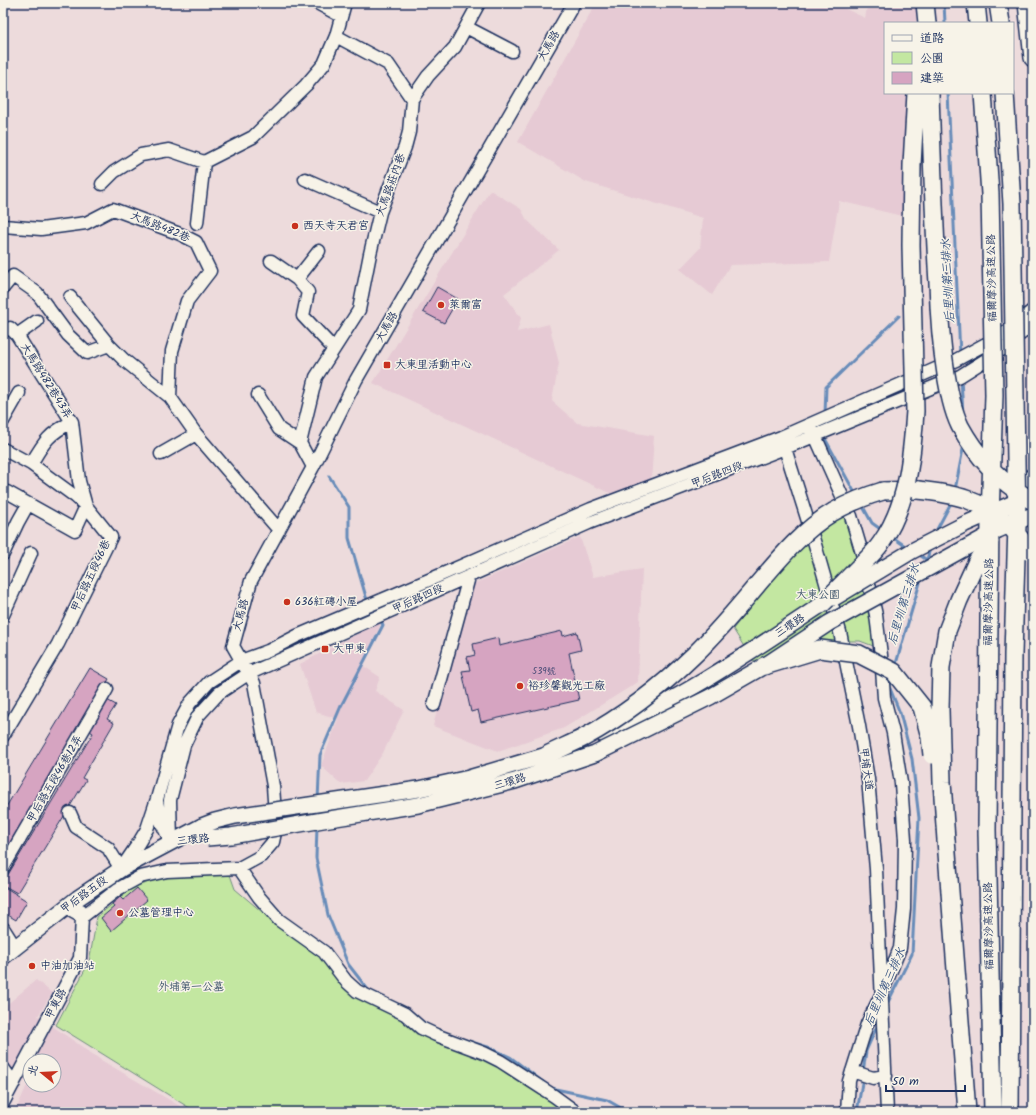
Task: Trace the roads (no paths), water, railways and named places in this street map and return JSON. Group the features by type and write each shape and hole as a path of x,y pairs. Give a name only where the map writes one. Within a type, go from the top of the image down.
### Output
{"highway":[{"path":"920,3 920,22"},
{"path":"925,3 927,22"},
{"path":"976,3 978,22"},
{"path":"998,3 1000,22"},
{"path":"1027,3 1033,58"},
{"path":"821,605 881,543 896,517 905,490 913,438 915,410 911,245 912,165 916,94"},
{"path":"930,94 934,213 941,342 950,399 960,425 981,457 1001,479 1029,498 1033,477"},
{"name":"福爾摩沙高速公路","path":"983,94 990,194 994,394 990,518 987,830 993,1112"},
{"name":"福爾摩沙高速公路","path":"1005,94 1012,204 1017,525 1013,654 1010,1112"},
{"path":"547,755 583,738 621,715 660,687 724,624 782,556 809,529 833,512 863,497 883,491 902,489 939,492 967,498 986,507 1010,527 1033,555"},
{"path":"967,1112 942,782 940,710 942,660 947,631 959,600 977,561 998,530"},
{"path":"764,666 820,649 859,654 894,672 922,707 930,737 946,840"}],"main road":[{"name":"三環路","path":"204,832 215,821 235,816 419,790 470,778 547,755 603,734 654,709 710,678 821,605 912,551 965,524 1029,498"},
{"path":"998,530 1029,498"},
{"name":"三環路","path":"171,842 204,832 231,836 418,805 515,781 595,754 710,697 764,666 828,623 998,530 1033,515"},
{"name":"甲后路五段","path":"3,957 78,898 121,869 171,842"}],"street":[{"path":"317,3 341,16"},
{"path":"102,184 114,172 141,155 169,150 204,162 253,137 306,85 324,64 336,36 344,3"},
{"name":"大馬路莊內巷","path":"300,443 316,377 359,310 380,212 405,147 409,132 412,99 428,76 455,47 479,3"},
{"name":"大馬路","path":"239,868 260,856 273,842 276,828 273,786 254,683 233,646 251,581 313,467 356,380 574,3"},
{"path":"466,27 512,51"},
{"path":"336,36 388,64 412,99"},
{"path":"197,223 204,162"},
{"path":"305,180 380,212"},
{"name":"大馬路482巷","path":"3,226 41,229 86,222 113,209 180,234 196,242 210,271 187,301 172,351 170,397"},
{"path":"297,279 319,250"},
{"path":"271,261 297,279 308,292 302,316 334,349"},
{"path":"3,288 14,276 37,293 68,334 87,353 109,345"},
{"path":"70,297 109,345 124,360 170,397 196,434 279,530"},
{"name":"甲后路四段","path":"121,869 147,829 178,725 190,703 209,682 241,662 268,651 297,636 436,578 591,509 781,437 956,360 1004,334 1033,310"},
{"path":"17,335 37,321"},
{"name":"甲后路四段","path":"171,842 170,800 184,745 198,716 219,693 248,674 590,523 785,448 960,376 1006,347 1033,323"},
{"name":"大馬路482巷43弄","path":"3,331 10,328 17,335 72,422"},
{"path":"3,421 19,393"},
{"path":"258,395 279,429 300,443 313,467"},
{"path":"7,492 75,530 86,506 79,481 72,422 58,430 45,441 30,464"},
{"path":"810,424 814,436 851,516 862,553 876,615 884,698 893,733 901,783 905,840 904,909 900,948 882,998 867,1024 849,1081 847,1112"},
{"path":"161,454 196,434"},
{"name":"甲埔大道","path":"781,437 840,632 868,780 876,869 887,1112"},
{"name":"甲后路五段46巷","path":"3,449 30,464 76,497 86,506 111,537 58,644 3,736"},
{"path":"3,554 28,504"},
{"path":"3,615 31,553"},
{"path":"434,705 469,577"},
{"name":"甲后路五段46巷12弄","path":"3,868 108,689"},
{"name":"甲后路四段","path":"157,799 161,822 171,842"},
{"path":"70,813 76,827 108,848 121,869"},
{"path":"66,908 82,917 118,889 140,877 167,871 239,868 259,897 279,920 324,952 346,981 357,991 405,1014 421,1028 484,1053 500,1061 576,1112"},
{"name":"甲東路","path":"3,1103 80,958 82,917 78,898"},
{"path":"3,928 15,947"},
{"path":"3,1068 14,1083"},
{"path":"852,1071 873,1078 886,1076"}],"waterway":[{"name":"后里圳第三排水","path":"944,3 945,22"},
{"name":"后里圳第三排水","path":"948,94 960,355"},
{"path":"825,414 826,387 899,316"},
{"name":"后里圳第三排水","path":"961,378 963,415"},
{"path":"823,435 856,495"},
{"name":"后里圳第三排水","path":"955,490 964,444"},
{"path":"329,476 349,507 349,538 369,603"},
{"name":"后里圳第三排水","path":"935,533 952,501"},
{"path":"862,505 872,523 883,531"},
{"path":"891,536 908,548"},
{"name":"后里圳第三排水","path":"926,564 930,548"},
{"path":"918,554 927,560"},
{"name":"后里圳第三排水","path":"895,667 921,579"},
{"path":"318,800 320,755 341,706 383,625 380,619"},
{"name":"后里圳第三排水","path":"887,1004 912,954 919,818 912,759 900,713 889,686 891,678"},
{"path":"317,826 316,858 328,915 348,964 369,991"},
{"name":"后里圳第三排水","path":"863,1072 866,1051 878,1024"},
{"path":"468,1041 491,1048 510,1057 543,1082"},
{"name":"后里圳第三排水","path":"857,1112 863,1077"},
{"path":"551,1088 607,1100 628,1112"}],"place":[{"name":"西天寺天君宮","path":"295,226"},
{"name":"萊爾富","path":"441,305"},
{"name":"大東里活動中心","path":"387,365"},
{"name":"636紅磚小屋","path":"287,602"},
{"name":"大甲東","path":"325,649"},
{"name":"裕珍馨觀光工廠","path":"520,686"},
{"name":"公墓管理中心","path":"120,913"},
{"name":"中油加油站","path":"32,966"}],"park label":[{"name":"大東公園","path":"818,595"},
{"name":"外埔第一公墓","path":"191,987"}]}
